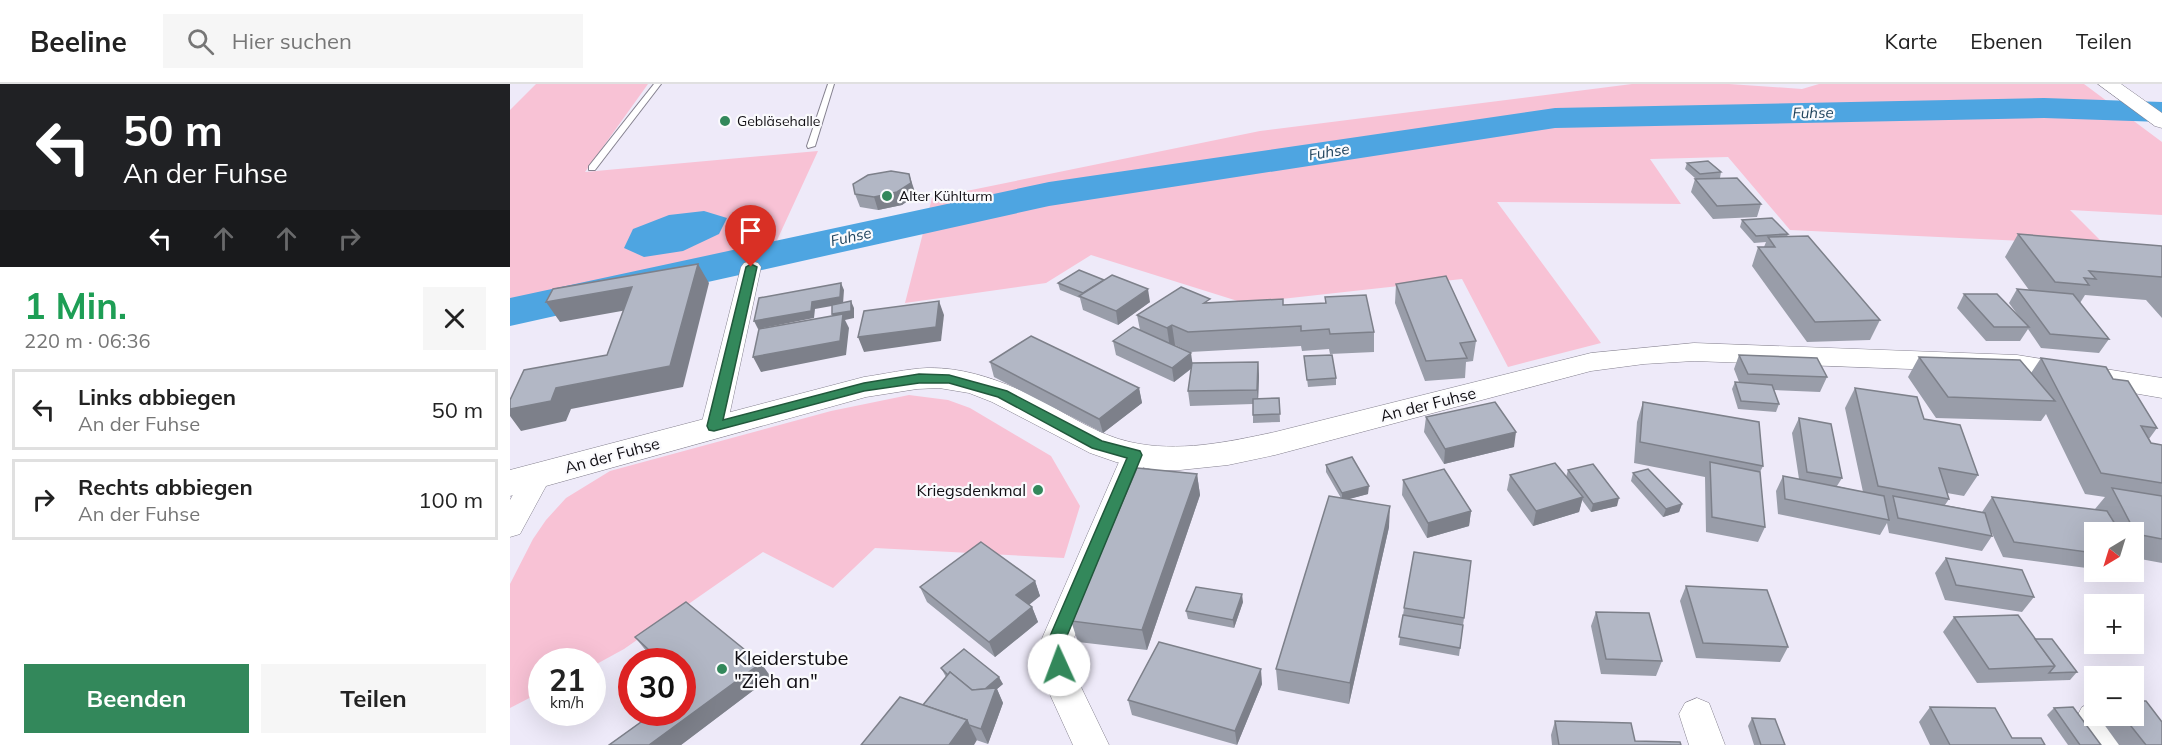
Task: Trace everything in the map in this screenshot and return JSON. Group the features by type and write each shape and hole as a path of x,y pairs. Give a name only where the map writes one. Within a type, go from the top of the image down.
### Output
{"street":[{"path":"2108,84 2161,122"},
{"path":"714,426 751,267"},
{"name":"An der Fuhse","path":"524,479 864,387 919,378 949,379 1003,394 1097,445 1156,458 1193,457 1268,446 1591,362 1644,355 1694,352 2017,364 2162,388"},
{"path":"1091,745 1064,688 1056,643 1135,455"},
{"path":"510,526 524,479"}],"lane":[{"path":"592,168 658,84"},
{"path":"811,146 831,84"}],"shaded area":[{"path":"536,84 648,84 585,172 818,151 773,249 510,307 510,110"},
{"path":"1632,84 1729,84 1802,89 1819,84 2084,84 2162,142 2162,215 2070,210 2105,245 1790,230 1728,157 1650,159 1681,204 1497,202 1601,343 1508,367 1462,279 1244,303 1091,255 1046,283 905,303 932,198 1260,131"},
{"path":"909,395 948,400 970,408 1051,456 1080,506 1064,558 875,548 833,588 763,552 625,648 618,648 618,652 606,659 606,648 528,648 528,699 510,708 510,584 533,539 566,498 610,471 831,411"}],"water":[{"path":"704,211 727,218 719,234 683,251 644,257 624,248 633,229 669,215"}],"building":[{"path":"1708,161 1721,172 1700,174 1687,163"},
{"path":"891,171 909,174 911,183 897,192 874,197 855,194 853,184 868,175"},
{"path":"1737,178 1761,204 1717,206 1695,179"},
{"path":"1772,218 1788,234 1756,236 1742,220"},
{"path":"2018,234 2162,246 2162,277 2089,271 2096,279 2084,278 2089,285 2055,282"},
{"path":"1808,236 1880,320 1815,322 1758,247 1775,247 1768,237"},
{"path":"698,264 670,366 556,388 551,401 510,409 510,400 524,370 607,355 632,287 546,302 553,289"},
{"path":"1079,270 1104,280 1083,293 1058,283"},
{"path":"1112,275 1148,289 1116,311 1079,296"},
{"path":"1446,276 1476,341 1460,343 1467,358 1426,361 1396,284"},
{"path":"841,283 840,297 812,302 811,311 754,321 759,298"},
{"path":"1181,287 1210,299 1204,303 1283,299 1283,305 1326,303 1325,297 1366,295 1374,332 1330,334 1329,329 1301,331 1301,326 1188,332 1172,325 1167,328 1137,315"},
{"path":"2017,289 2073,294 2109,339 2050,334"},
{"path":"1964,294 1997,294 2029,327 1994,327"},
{"path":"851,301 851,311 832,314 832,305"},
{"path":"939,301 936,327 858,337 864,311"},
{"path":"843,314 840,341 753,357 759,329"},
{"path":"1133,327 1191,353 1172,368 1113,341"},
{"path":"1031,336 1139,388 1099,419 990,362"},
{"path":"1332,355 1336,378 1307,380 1304,356"},
{"path":"1739,355 1817,358 1827,377 1748,374"},
{"path":"1919,357 2020,360 2055,401 1948,397"},
{"path":"2041,358 2106,367 2113,379 2128,381 2157,428 2141,426 2151,443 2162,445 2162,483 2101,473"},
{"path":"1258,362 1257,390 1188,391 1192,363"},
{"path":"1735,382 1772,385 1779,404 1741,401"},
{"path":"1855,388 1917,397 1924,419 1960,425 1978,475 1939,468 1949,499 1878,486"},
{"path":"1279,398 1280,414 1253,415 1253,399"},
{"path":"1495,402 1516,432 1445,449 1426,417"},
{"path":"1643,402 1759,422 1763,466 1640,442"},
{"path":"1799,418 1831,424 1842,478 1807,472"},
{"path":"1352,457 1369,486 1342,493 1326,465"},
{"path":"1710,462 1760,472 1765,527 1712,517"},
{"path":"1555,463 1583,497 1536,511 1510,475"},
{"path":"1593,464 1619,498 1593,504 1568,470"},
{"path":"1137,468 1197,474 1142,630 1071,621"},
{"path":"1444,469 1471,511 1428,523 1403,480"},
{"path":"1648,469 1682,504 1666,509 1633,473"},
{"path":"1783,476 1884,496 1889,520 1785,499"},
{"path":"2112,488 2162,496 2162,539 2144,536 2144,522 2130,522"},
{"path":"1329,496 1390,506 1350,683 1276,669"},
{"path":"1893,496 1985,513 1992,536 1898,518"},
{"path":"1992,497 2107,511 2114,522 2084,522 2084,552 2014,542"},
{"path":"981,542 1035,581 1016,595 1032,607 989,642 920,587"},
{"path":"1414,552 1471,561 1464,618 1404,608"},
{"path":"1946,558 2022,570 2034,597 1956,585"},
{"path":"1686,586 1767,590 1788,647 1703,643"},
{"path":"1196,587 1242,594 1233,620 1186,611"},
{"name":"Kleiderstube \"Zieh an\"","path":"686,602 761,663 696,711 696,648 647,648 635,637"},
{"path":"1596,612 1649,613 1662,661 1606,659"},
{"path":"1403,615 1463,625 1460,648 1399,637"},
{"path":"2018,615 2055,666 1989,669 1954,617"},
{"path":"2035,639 2052,639 2077,672 2049,673 2055,666"},
{"path":"1159,642 1261,669 1235,731 1128,700"},
{"path":"964,649 999,677 985,689 972,690 950,672 948,675 941,668"},
{"path":"950,672 972,690 996,688 981,729 969,725 967,720 923,705"},
{"path":"900,697 967,720 949,745 861,745"},
{"path":"2144,701 2162,722 2162,745 2146,745 2131,726 2144,726"},
{"path":"1930,707 1995,708 2012,738 2041,738 2045,745 1950,745"},
{"path":"2073,707 2084,722 2084,726 2087,726 2101,745 2080,745 2054,708"},
{"path":"1752,718 1775,719 1785,745 1761,745"},
{"path":"1555,721 1631,723 1635,741 1680,742 1681,745 1559,745"},
{"name":"Kleiderstube \"Zieh an\"","path":"635,726 675,726 649,745 609,745"}],"waterway":[{"name":"Fuhse","path":"510,312 1049,194 1555,118 2044,108 2162,112"}],"place":[{"name":"Gebläsehalle","path":"725,121"},
{"name":"Alter Kühlturm","path":"887,196"},
{"name":"Kriegsdenkmal","path":"1038,490"},
{"name":"Kleiderstube \"Zieh an\"","path":"722,669"}],"route":[{"path":"751,267 714,426 864,387 919,378 949,379 975,384 1003,394 1097,445 1135,455 1056,643 1059,665"}]}
